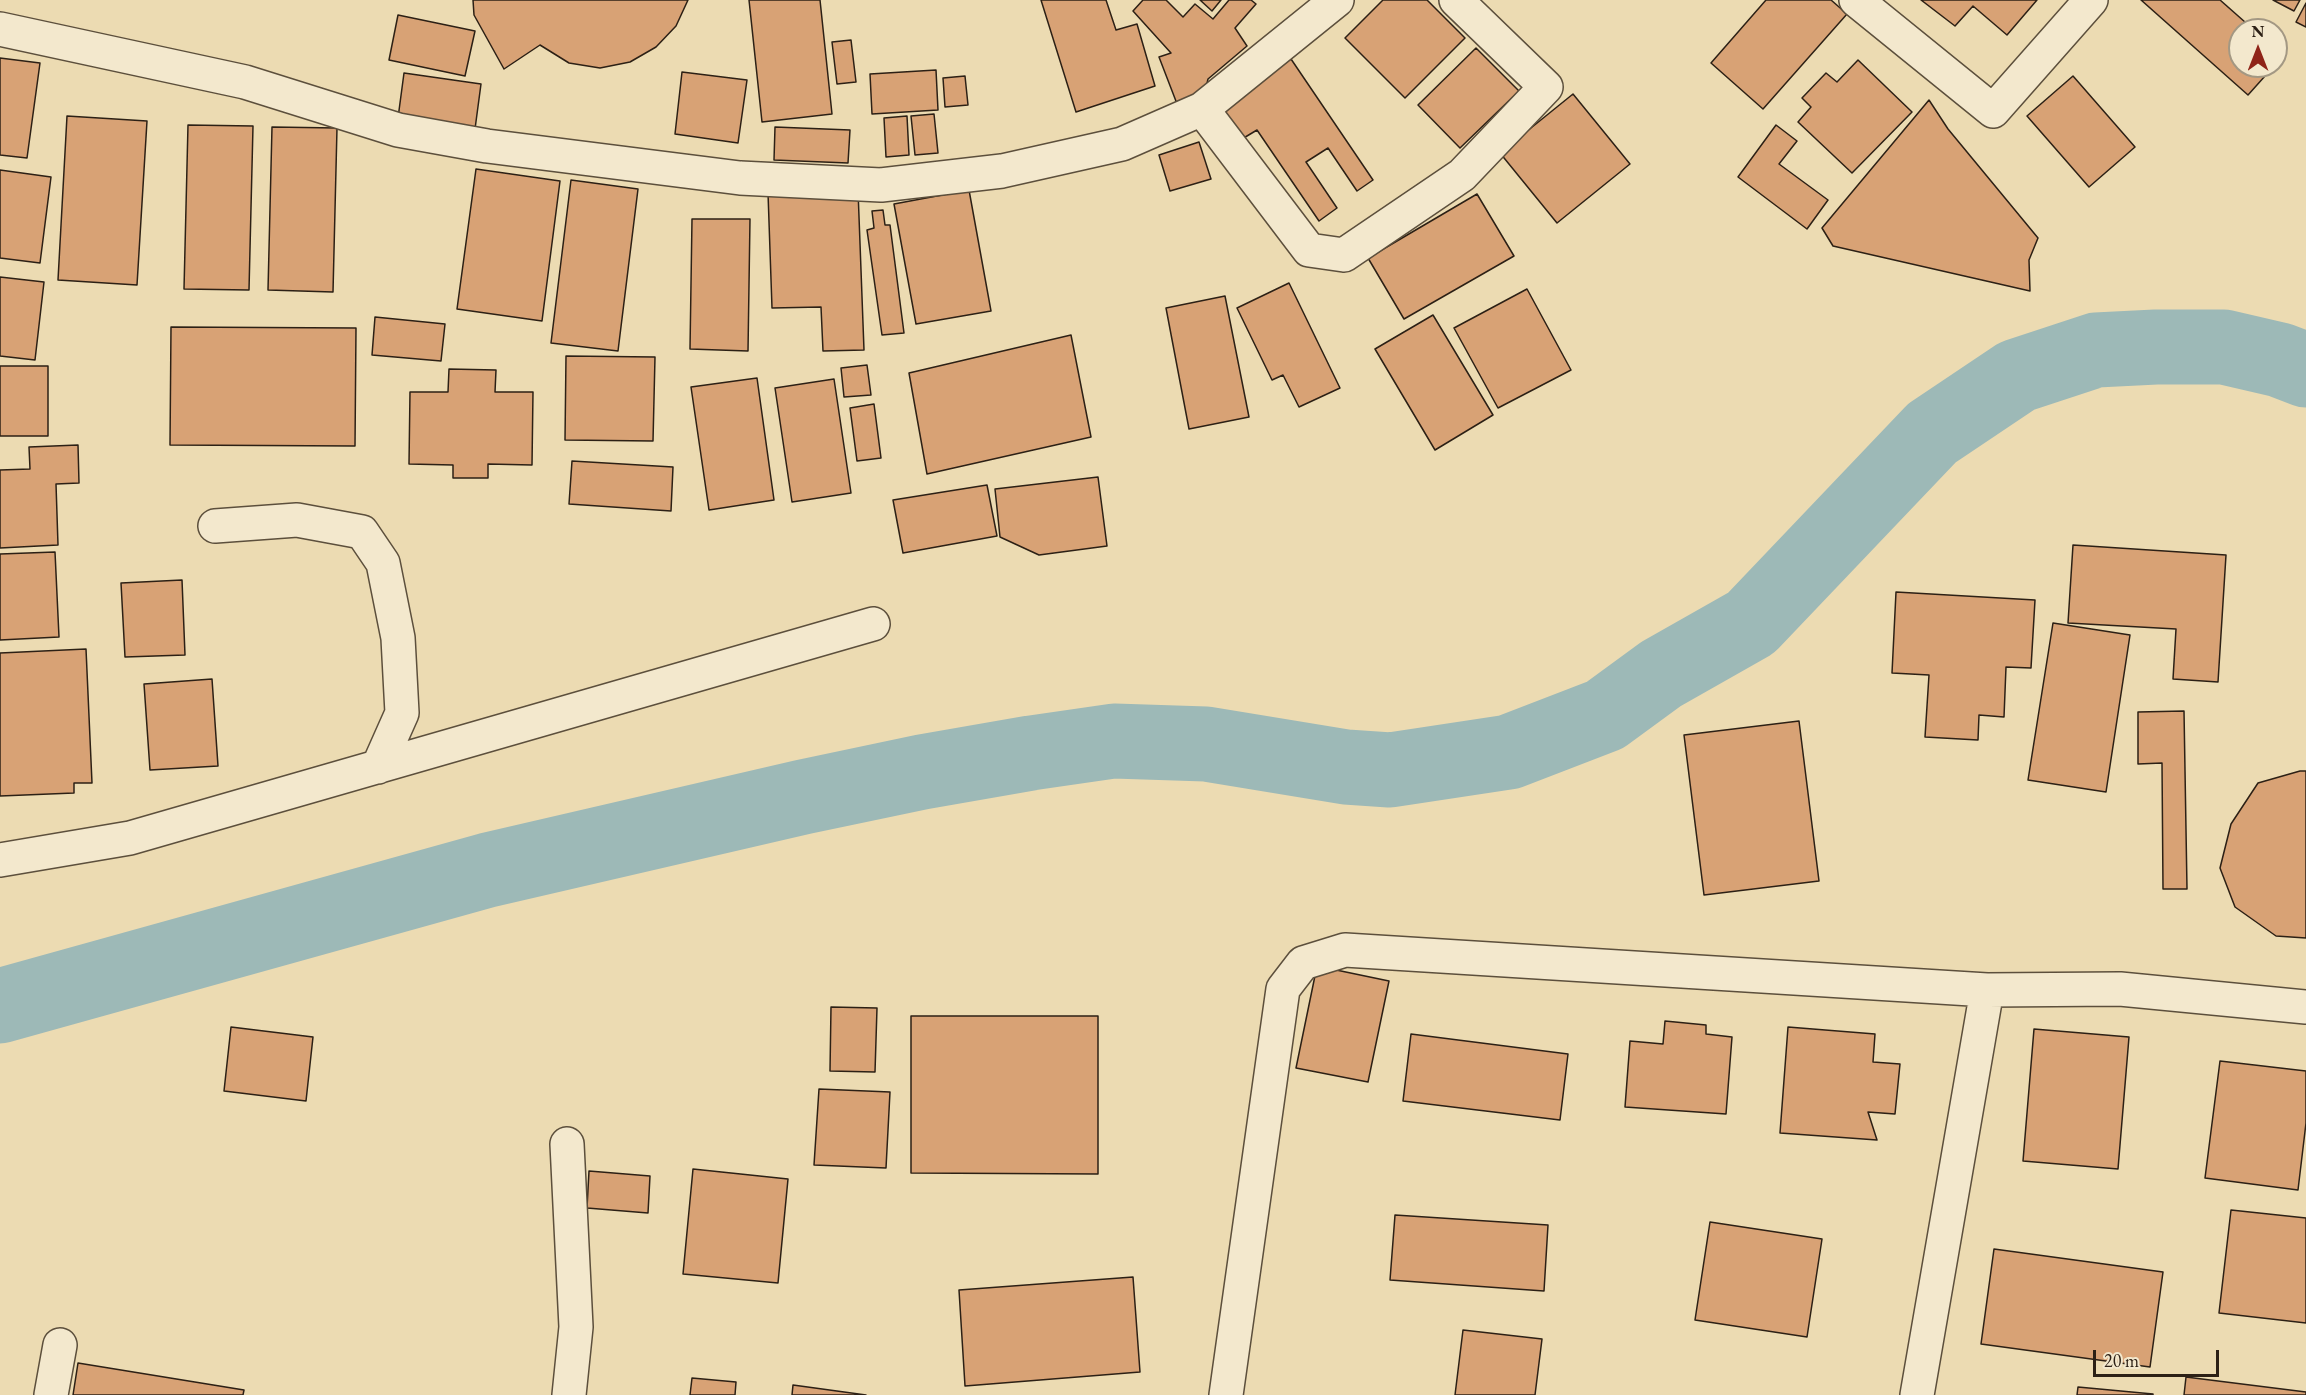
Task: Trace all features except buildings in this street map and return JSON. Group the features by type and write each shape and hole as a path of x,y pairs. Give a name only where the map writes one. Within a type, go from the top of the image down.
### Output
{"street":[{"path":"0,29 245,82 398,130 487,146 740,178 881,184 1002,171 1122,144 1202,109 1337,0"},
{"path":"1202,109 1309,250 1344,255 1462,175 1546,87 1456,0"},
{"path":"1856,0 1993,111 2091,0"},
{"path":"216,526 297,520 362,532 383,563 398,638 402,713 378,767"},
{"path":"0,860 130,838 873,624"},
{"path":"1226,1395 1283,988 1303,963 1345,950 1987,990 2120,988 2306,1007"},
{"path":"1917,1395 1987,990"},
{"path":"567,1144 576,1327 568,1395"},
{"path":"51,1395 60,1345"}],"waterway":[{"path":"0,1006 488,870 803,797 922,772 1031,753 1114,741 1206,744 1346,767 1390,770 1509,752 1605,715 1661,674 1751,623 1932,433 2017,376 2096,350 2156,347 2224,347 2280,360 2306,370"}]}
